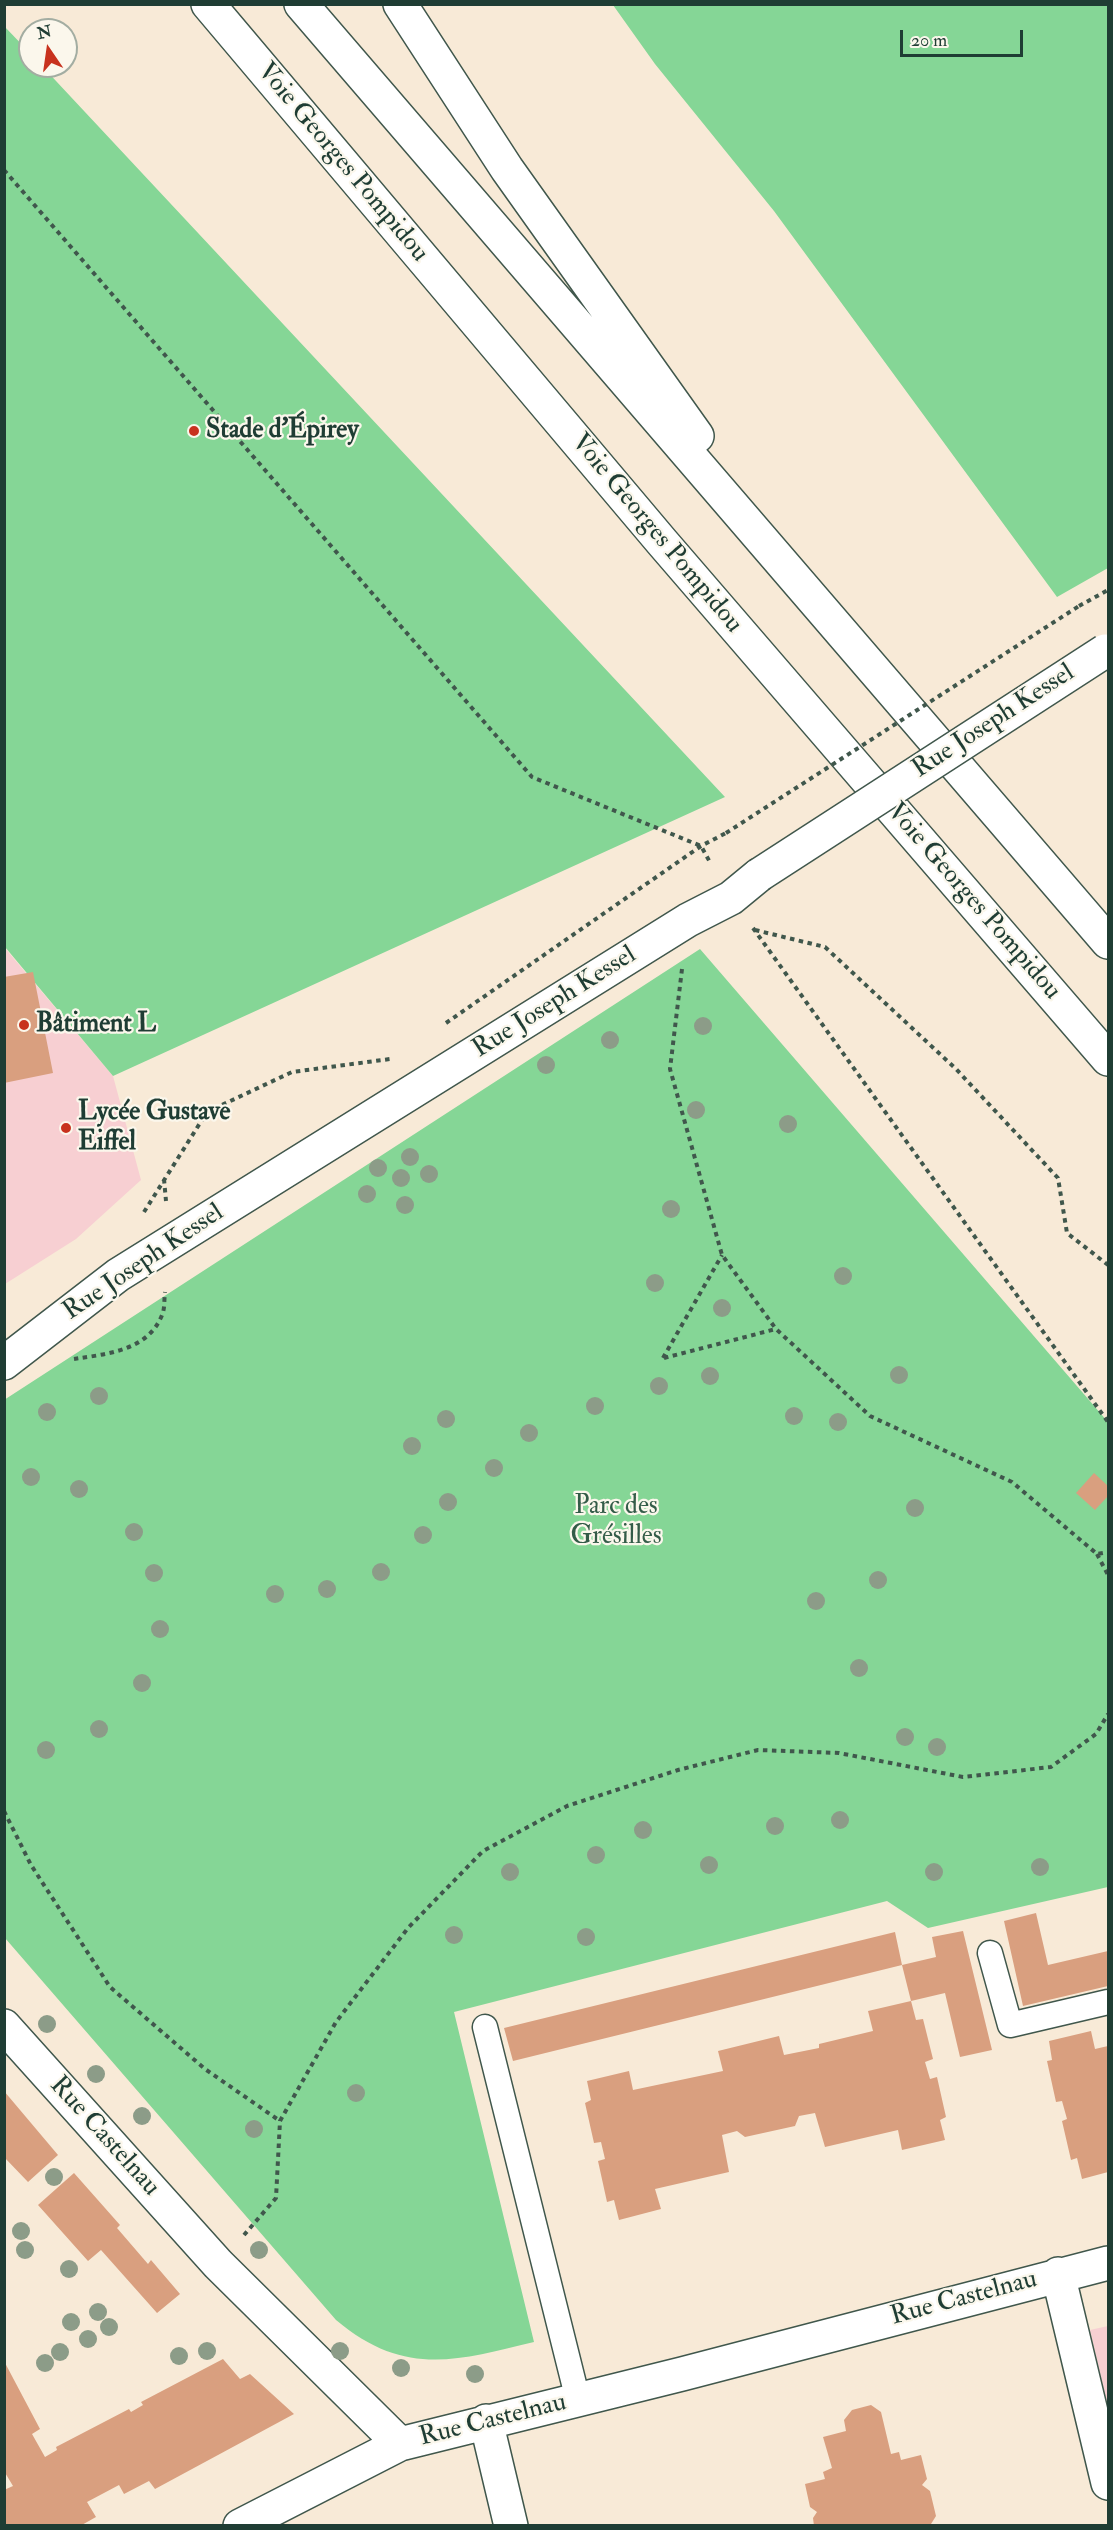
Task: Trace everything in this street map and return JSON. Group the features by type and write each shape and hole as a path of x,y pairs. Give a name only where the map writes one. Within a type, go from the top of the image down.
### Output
{"main road":[{"name":"Voie Georges Pompidou","path":"208,4 662,542 1108,1059"},
{"path":"301,4 412,136 1108,942"},
{"path":"400,4 507,169 805,589"},
{"name":"Rue Joseph Kessel","path":"4,1363 118,1275 688,920 731,898 759,875 1107,650"},
{"name":"Rue Castelnau","path":"4,2026 218,2264 400,2444 1108,2263"},
{"path":"1058,2274 1108,2483"},
{"path":"486,2421 512,2526"},
{"path":"240,2526 400,2444"}],"lane":[{"path":"990,1953 1010,2025 1108,2002"},
{"path":"485,2027 578,2400"}],"path":[{"path":"4,170 532,777 701,846 731,898 1108,1422"},
{"path":"437,1029 701,846 726,833 1079,606 1108,590"},
{"path":"688,920 670,1069 722,1255 776,1329 870,1416 1012,1482 1097,1554 1108,1575"},
{"path":"754,930 825,947 956,1069 1058,1178 1067,1233 1108,1265"},
{"path":"164,1179 207,1112 292,1072 395,1058"},
{"path":"722,1255 663,1358 776,1329"},
{"path":"1097,1554 1108,1552"},
{"path":"218,2264 276,2198 280,2121 336,2022 408,1928 483,1851 567,1806 678,1770 758,1750 839,1753 963,1777 1051,1767 1096,1734 1108,1714"},
{"path":"4,1811 32,1865 110,1987 205,2069 280,2121"}],"shaded area":[{"name":"Lycée Gustave Eiffel","path":"4,947 113,1076 141,1180 76,1239 5,1284"},
{"path":"1108,2326 1108,2407 1090,2330"}],"green space":[{"path":"613,5 1108,5 1108,568 1057,597 774,211 655,64"},
{"name":"Stade d'Épirey","path":"4,26 18,41 18,78 53,78 725,797 113,1076 5,947"},
{"name":"Parc des Grésilles","path":"700,949 1108,1422 1108,1887 928,1928 887,1901 454,2012 534,2342 480,2355 455,2358 408,2357 385,2350 361,2338 336,2320 5,1938 4,1400"}],"building":[{"name":"Bâtiment L","path":"33,972 53,1073 4,1083 4,977"},
{"path":"1094,1473 1108,1486 1108,1496 1095,1510 1076,1493"},
{"path":"1036,1913 1048,1965 1108,1951 1108,1986 1023,2006 1004,1921"},
{"path":"963,1931 992,2050 960,2057 945,1993 911,2001 902,1965 936,1957 932,1937"},
{"path":"895,1932 902,1965 513,2061 504,2028"},
{"path":"911,2001 916,2020 923,2019 933,2059 925,2062 930,2079 937,2077 946,2117 940,2120 945,2140 902,2150 898,2130 825,2147 815,2113 799,2116 795,2126 745,2137 737,2131 722,2135 729,2172 655,2189 661,2209 619,2220 614,2200 607,2202 598,2161 605,2159 601,2142 594,2143 585,2103 591,2100 587,2081 629,2071 633,2090 723,2071 718,2051 779,2036 784,2055 819,2048 819,2044 873,2031 868,2011"},
{"path":"1091,2031 1095,2049 1108,2046 1108,2172 1082,2179 1077,2158 1071,2160 1062,2121 1067,2119 1062,2101 1056,2102 1047,2061 1052,2060 1049,2041"},
{"path":"4,2091 58,2155 28,2182 4,2157"},
{"path":"74,2173 120,2225 117,2228 148,2264 151,2260 180,2294 157,2313 101,2250 88,2261 38,2205"},
{"path":"223,2359 240,2379 250,2374 294,2414 155,2489 149,2481 124,2494 119,2485 87,2502 96,2517 80,2526 4,2526 4,2490 13,2486 4,2471 4,2361 40,2429 32,2434 45,2457 57,2450 56,2447 129,2409 131,2412 143,2405 141,2402"},
{"path":"871,2405 881,2412 891,2454 899,2452 901,2460 921,2455 927,2479 922,2485 930,2491 936,2516 931,2524 924,2526 814,2526 813,2518 817,2512 810,2507 805,2484 825,2479 823,2472 832,2468 823,2437 846,2431 844,2420 852,2410"}],"place":[{"name":"Stade d'Épirey","path":"194,431"},
{"name":"Bâtiment L","path":"24,1025"},
{"name":"Lycée Gustave Eiffel","path":"66,1128"}]}
